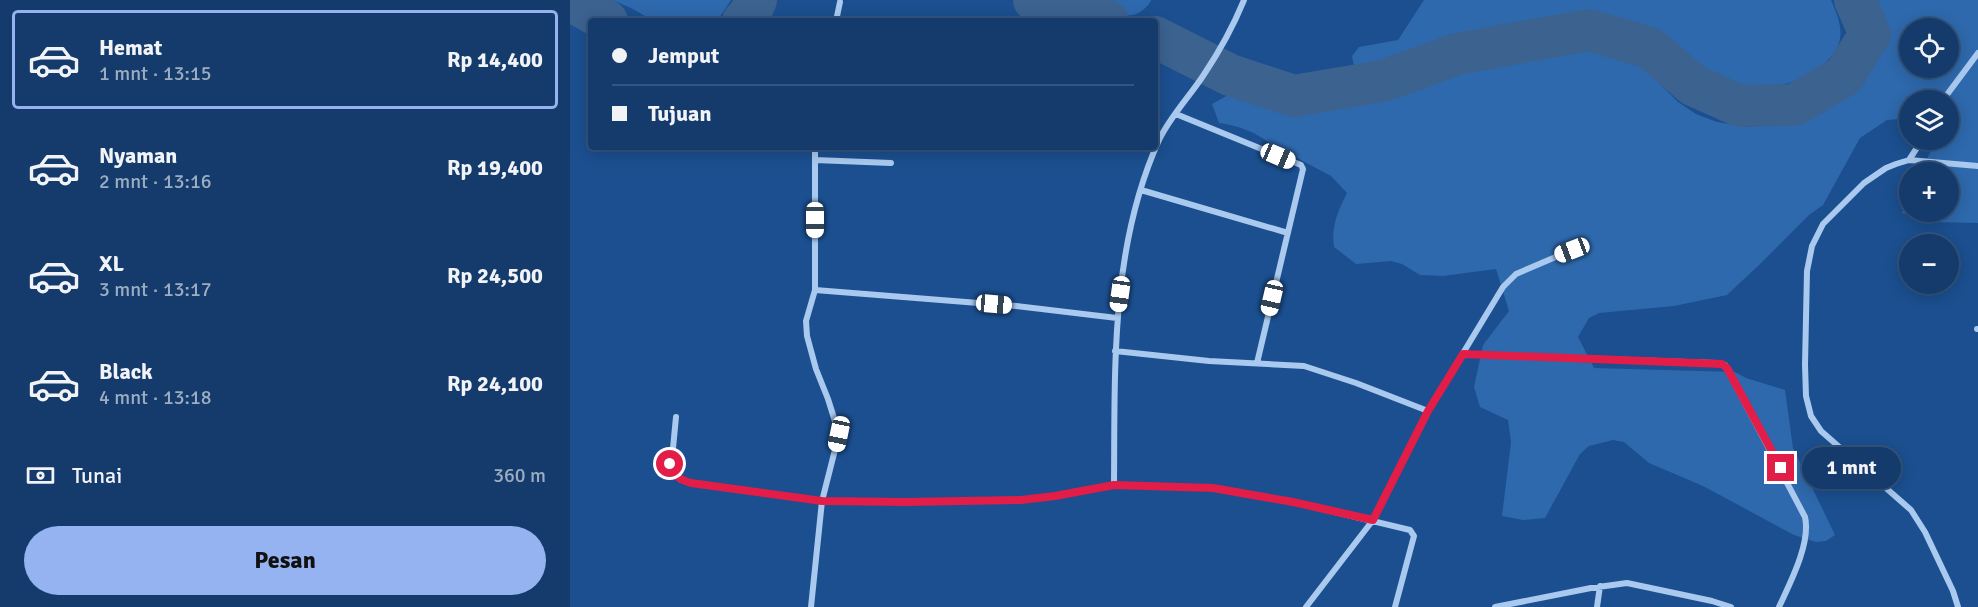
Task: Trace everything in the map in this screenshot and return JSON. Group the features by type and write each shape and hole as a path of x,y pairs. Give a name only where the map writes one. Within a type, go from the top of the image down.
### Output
{"street":[{"path":"1158,143 1224,42 1244,0"},
{"path":"837,18 840,2"},
{"path":"1950,90 1978,53"},
{"path":"1176,114 1301,165 1303,173 1257,363"},
{"path":"811,607 822,501 839,434 807,336 806,321 815,290 815,150"},
{"path":"1114,485 1117,318 1125,256 1141,190 1156,150"},
{"path":"1909,160 1916,150"},
{"path":"815,160 891,163"},
{"path":"1958,607 1953,591 1925,532 1911,510 1821,431 1811,416 1806,396 1807,271 1812,246 1823,224 1864,183 1886,168 1909,160 1978,166"},
{"path":"1141,190 1288,232"},
{"path":"1306,607 1373,520 1428,411 1503,287 1516,274 1572,250"},
{"path":"815,290 1016,306 1117,318"},
{"path":"1115,351 1209,361 1304,366 1428,411"},
{"path":"1463,354 1725,365 1805,517 1807,525 1797,564 1779,607"},
{"path":"676,417 670,464 672,473 681,480 822,501 1021,500 1114,485 1213,488 1293,502 1373,520 1410,530 1413,534 1395,607"},
{"path":"1495,607 1600,586 1627,583 1731,607"},
{"path":"1596,607 1600,586"}],"shaded area":[{"path":"612,0 731,0 719,18 649,18"},
{"path":"1093,0 1151,1 1137,14 1130,15 1116,12"},
{"path":"1424,0 1831,0 1838,19 1840,35 1836,50 1823,65 1807,76 1789,83 1770,86 1751,86 1714,77 1679,60 1652,39 1632,30 1595,22 1559,20 1522,24 1374,71 1361,73 1354,66 1352,56 1359,47 1398,40"},
{"path":"1874,0 1978,0 1978,223 1933,222 1959,222 1959,162 1926,162 1931,150 1959,150 1959,90 1899,90 1899,119 1887,120 1860,138 1823,205 1809,215 1727,295 1674,306 1599,313 1589,318 1578,337 1594,368 1735,372 1746,378 1785,390 1793,448 1835,535 1826,541 1816,542 1794,535 1703,486 1649,463 1624,442 1613,440 1589,446 1580,454 1545,518 1523,520 1502,516 1511,442 1508,420 1480,407 1474,387 1483,345 1509,311 1496,269 1443,276 1420,275 1402,264 1391,261 1356,264 1334,247 1336,219 1347,193 1331,176 1252,132 1219,123 1212,104 1228,95 1287,104 1327,104 1395,84 1486,63 1593,44 1636,51 1654,78 1678,102 1696,114 1717,122 1749,127 1782,123 1822,113 1860,78 1879,16"}],"waterway":[{"path":"570,0 602,18"},
{"path":"746,18 756,0"},
{"path":"1034,0 1065,12 1094,18"},
{"path":"1158,39 1230,75 1294,96 1383,81 1457,54 1589,30 1650,48 1693,85 1740,106 1794,105 1844,76 1870,34 1855,0"}],"route":[{"path":"670,464 672,473 681,480 691,483 822,501 1021,500 1114,485 1213,488 1293,502 1373,520 1428,411 1463,354 1725,365 1781,468"}]}
